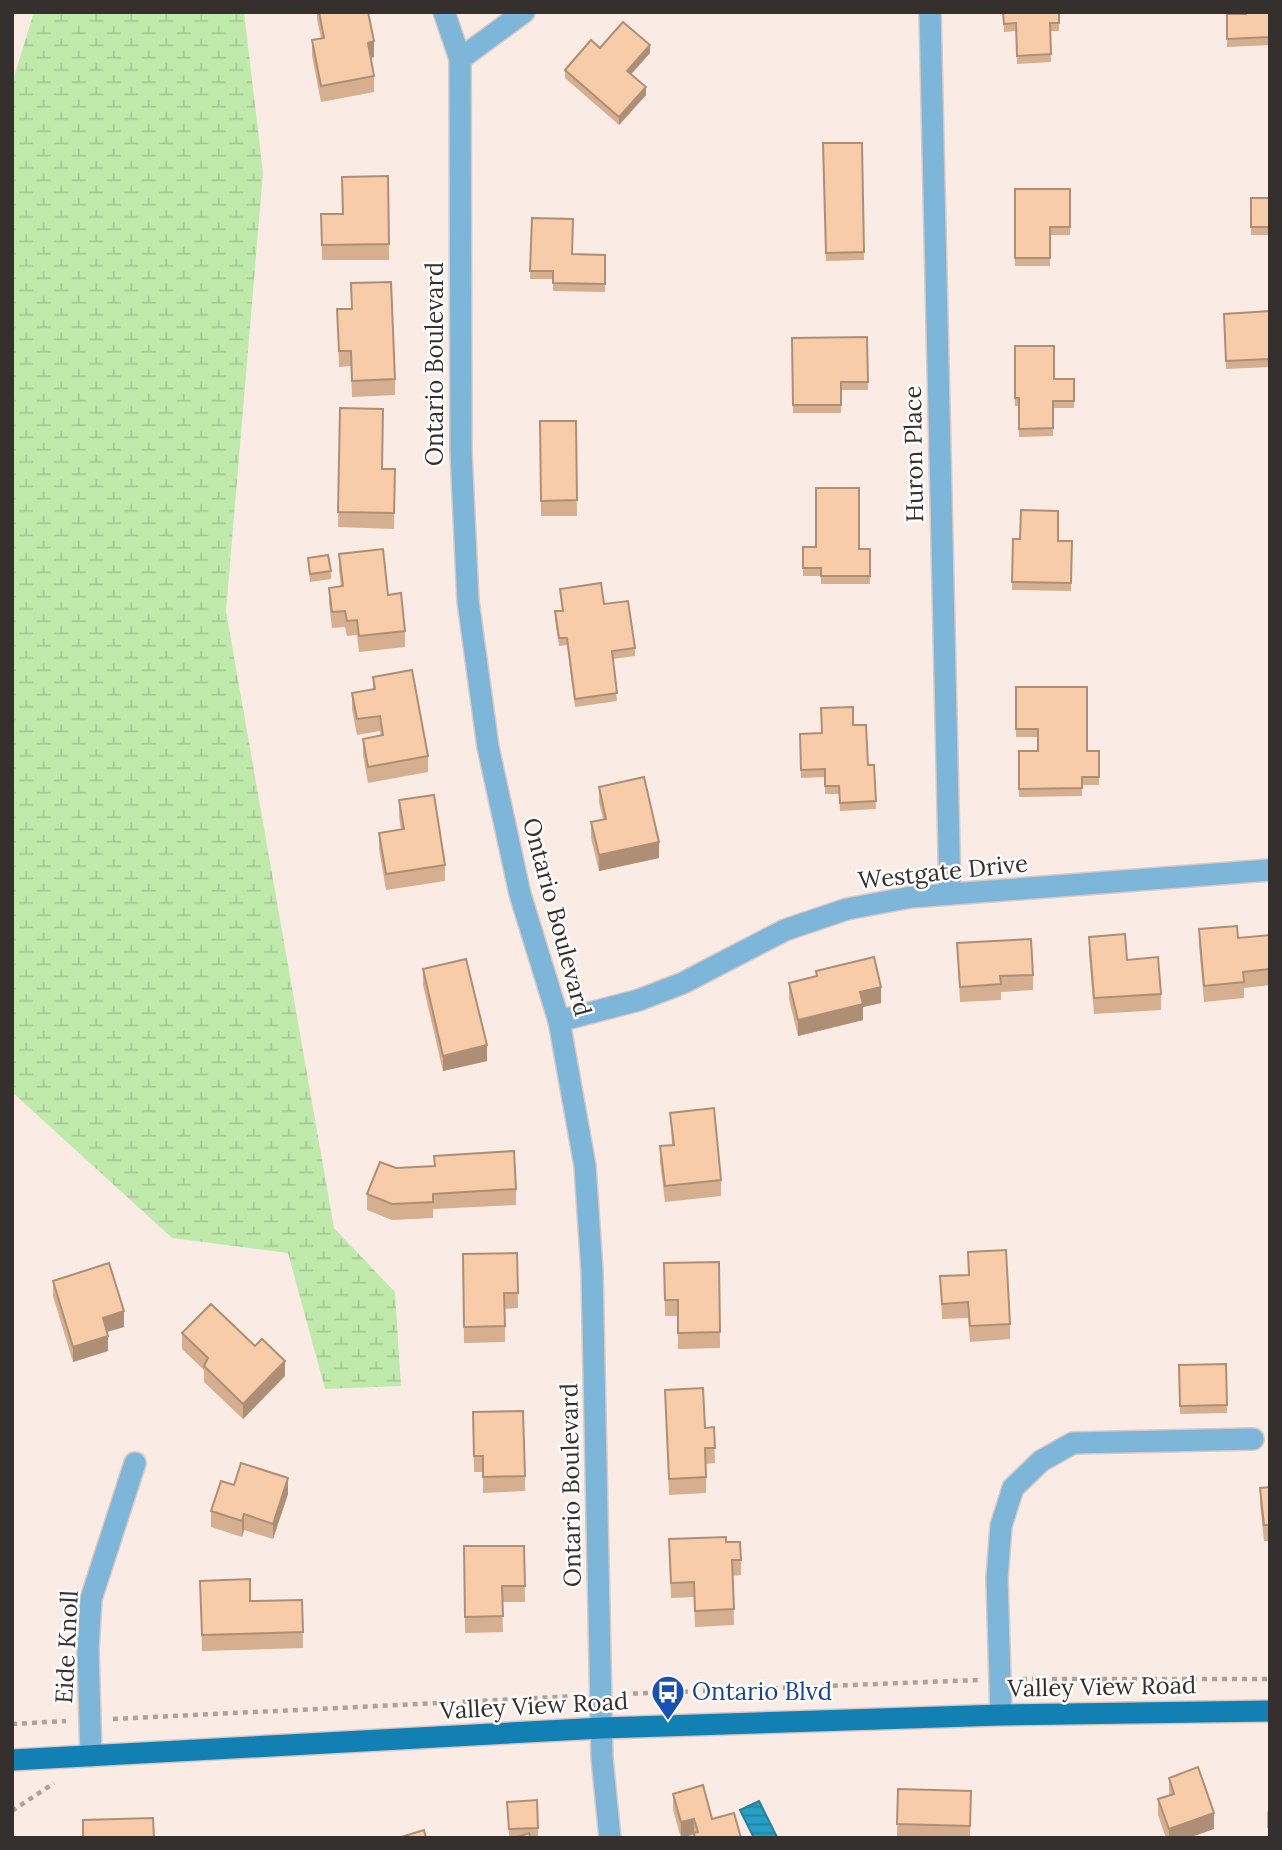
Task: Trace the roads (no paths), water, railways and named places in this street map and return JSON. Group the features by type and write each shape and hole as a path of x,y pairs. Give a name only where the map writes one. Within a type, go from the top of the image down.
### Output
{"main road":[{"name":"Valley View Road","path":"12,1760 602,1728 1001,1714 1270,1711"}],"street":[{"name":"Ontario Boulevard","path":"444,12 460,58 461,452 468,601 488,747 520,894 559,1021 584,1166 592,1271 602,1728 610,1838"},
{"path":"460,58 524,12"},
{"name":"Huron Place","path":"930,12 950,894"},
{"name":"Westgate Drive","path":"559,1021 639,1000 683,983 725,958 785,930 847,909 911,897 1270,870"},
{"path":"1001,1714 997,1578 1001,1526 1013,1488 1041,1461 1073,1443 1253,1439"},
{"name":"Eide Knoll","path":"91,1756 91,1599 135,1463"}],"water":[{"path":"759,1801 777,1837 775,1838 754,1838 740,1810"}],"place":[{"name":"Ontario Blvd","path":"668,1722"}]}
